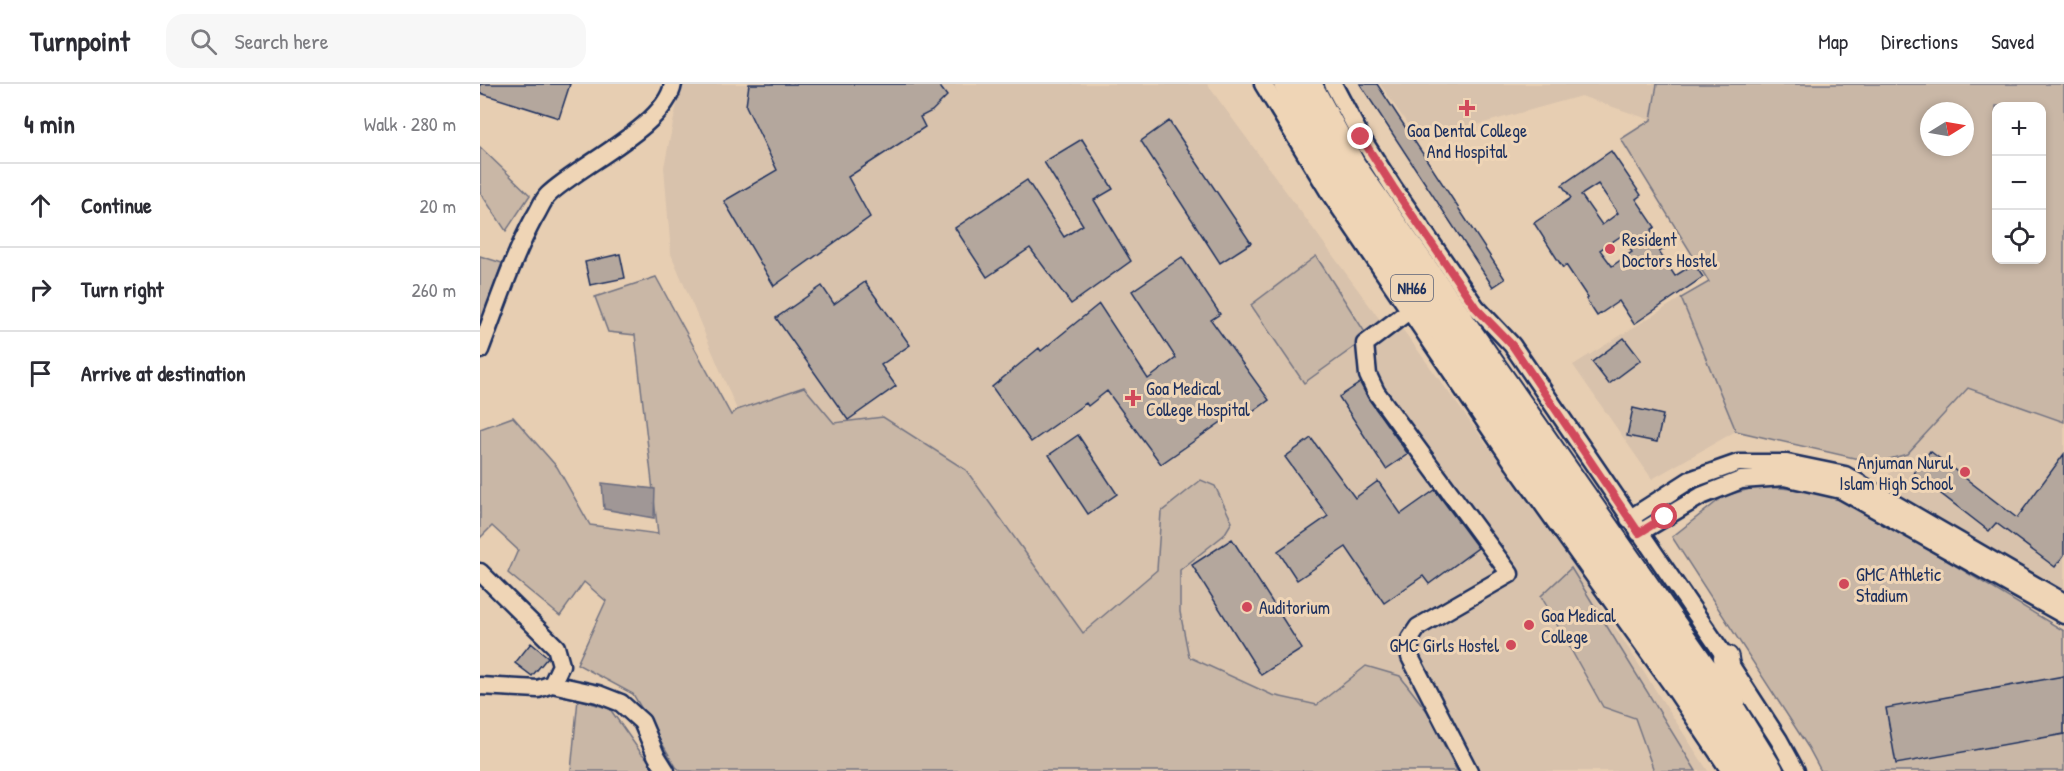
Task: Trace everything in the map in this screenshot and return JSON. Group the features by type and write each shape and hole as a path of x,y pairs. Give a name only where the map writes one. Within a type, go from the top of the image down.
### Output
{"highway":[{"name":"NH66","path":"1286,84 1308,128 1377,240 1725,715 1771,771"},
{"name":"NH66","path":"1309,84 1353,165 1725,715 1747,771"},
{"path":"1674,688 1725,715 1726,658"}],"street":[{"path":"480,350 525,235 547,196 639,129 664,105 673,84"},
{"path":"1263,84 1329,192 1514,464 1674,688 1730,771"},
{"path":"1333,84 1361,137 1393,187 1476,308 1512,345 1726,658 1779,740 1796,771"},
{"path":"1410,310 1365,344 1368,375 1377,392 1510,574 1418,627 1410,639 1410,657 1469,771"},
{"path":"1634,526 1690,480 1738,463 1787,462 1845,475 2064,602"},
{"path":"1634,526 1742,480 1784,477 1841,490 2064,615"},
{"path":"480,572 556,647 561,665 552,684"},
{"path":"480,686 538,689 552,684 598,694 621,703 642,722 656,755 666,771"}],"shaded area":[{"name":"Goa Medical College Hospital","path":"681,84 1207,84 1386,328 1403,330 1567,554 1708,771 1330,771 1083,633 966,470 883,417 834,423 804,387 737,410 671,254 664,167"},
{"name":"Goa Dental College And Hospital","path":"1380,84 1657,84 1651,120 1581,96 1419,141"},
{"path":"1657,84 2064,84 2064,422 1968,388 1907,454 1876,463 1736,431 1681,298 1709,282 1621,139 1651,120"},
{"path":"480,147 530,195 506,231 480,192"},
{"path":"480,256 502,263 480,326"},
{"path":"1316,256 1368,337 1304,383 1251,305"},
{"path":"656,277 731,415 737,410 804,387 834,423 883,417 966,470 1083,633 1157,570 1161,512 1201,480 1215,486 1232,522 1224,535 1180,570 1180,612 1189,657 1272,695 1317,705 1366,666 1400,676 1427,711 1457,771 681,771 676,767 633,694 577,664 606,601 584,582 560,616 508,573 518,550 492,526 480,538 480,429 513,417 557,467 590,525 658,534 635,335 608,332 595,297"},
{"path":"1681,298 1736,431 1652,479 1573,365"},
{"name":"Anjuman Nurul Islam High School","path":"1968,388 2064,422 2064,596 1875,489"},
{"path":"602,483 655,489 654,518 604,509"},
{"name":"GMC Athletic Stadium","path":"1761,486 1810,491 1851,503 2064,631 2064,771 1821,771 1808,747 1672,537 1724,496"},
{"path":"1571,568 1696,771 1654,771 1635,718 1603,707 1541,596"},
{"path":"578,699 610,709 641,753 661,771 571,771"}],"building":[{"path":"480,84 570,84 559,118 480,93"},
{"path":"749,84 938,84 947,96 932,111 920,117 925,127 848,177 870,217 774,286 724,201 777,170 746,106"},
{"path":"1360,84 1377,84 1505,279 1493,287"},
{"path":"1169,121 1251,243 1220,263 1141,141"},
{"path":"1082,139 1113,189 1094,200 1131,261 1071,304 1030,248 987,277 955,228 1027,180 1064,237 1083,225 1044,162"},
{"path":"1611,151 1641,195 1636,199 1655,227 1651,230 1664,249 1659,252 1675,276 1694,264 1703,277 1634,324 1619,301 1597,316 1566,265 1563,268 1534,223 1571,198 1562,185","holes":["1598,184 1618,213 1602,225 1581,195","1621,236 1632,252 1612,266 1600,250"]},
{"path":"620,254 625,278 590,285 585,262"},
{"path":"1182,257 1220,314 1211,320 1269,400 1246,417 1240,409 1161,464 1107,391 1088,406 1086,403 1031,442 992,387 1039,348 1041,351 1099,304 1148,379 1176,358 1132,291"},
{"path":"865,282 910,345 881,365 896,386 848,420 776,318 822,286 834,304"},
{"path":"1624,338 1641,360 1609,384 1592,362"},
{"path":"1360,383 1408,454 1386,469 1339,397"},
{"path":"1633,408 1663,415 1657,442 1627,436"},
{"path":"1078,435 1117,494 1088,514 1049,455"},
{"path":"1311,438 1355,498 1378,481 1401,514 1435,490 1478,548 1429,584 1423,576 1384,603 1346,547 1297,580 1278,551 1328,516 1285,457"},
{"path":"1930,451 2017,518 2064,454 2064,555 2055,567 1996,523 1989,531 1914,473"},
{"name":"Auditorium","path":"1232,539 1302,649 1261,675 1192,565"},
{"path":"531,643 548,657 532,676 515,663"},
{"path":"2064,676 2064,734 1896,764 1886,708"}],"place":[{"name":"Goa Dental College And Hospital","path":"1467,108"},
{"name":"Resident Doctors Hostel","path":"1610,249"},
{"name":"Goa Medical College Hospital","path":"1133,398"},
{"name":"Anjuman Nurul Islam High School","path":"1965,472"},
{"name":"GMC Athletic Stadium","path":"1844,584"},
{"name":"Auditorium","path":"1247,607"},
{"name":"Goa Medical College","path":"1529,625"},
{"name":"GMC Girls Hostel","path":"1511,645"}],"route":[{"path":"1361,137 1476,308 1512,345 1639,533 1665,517"}]}
